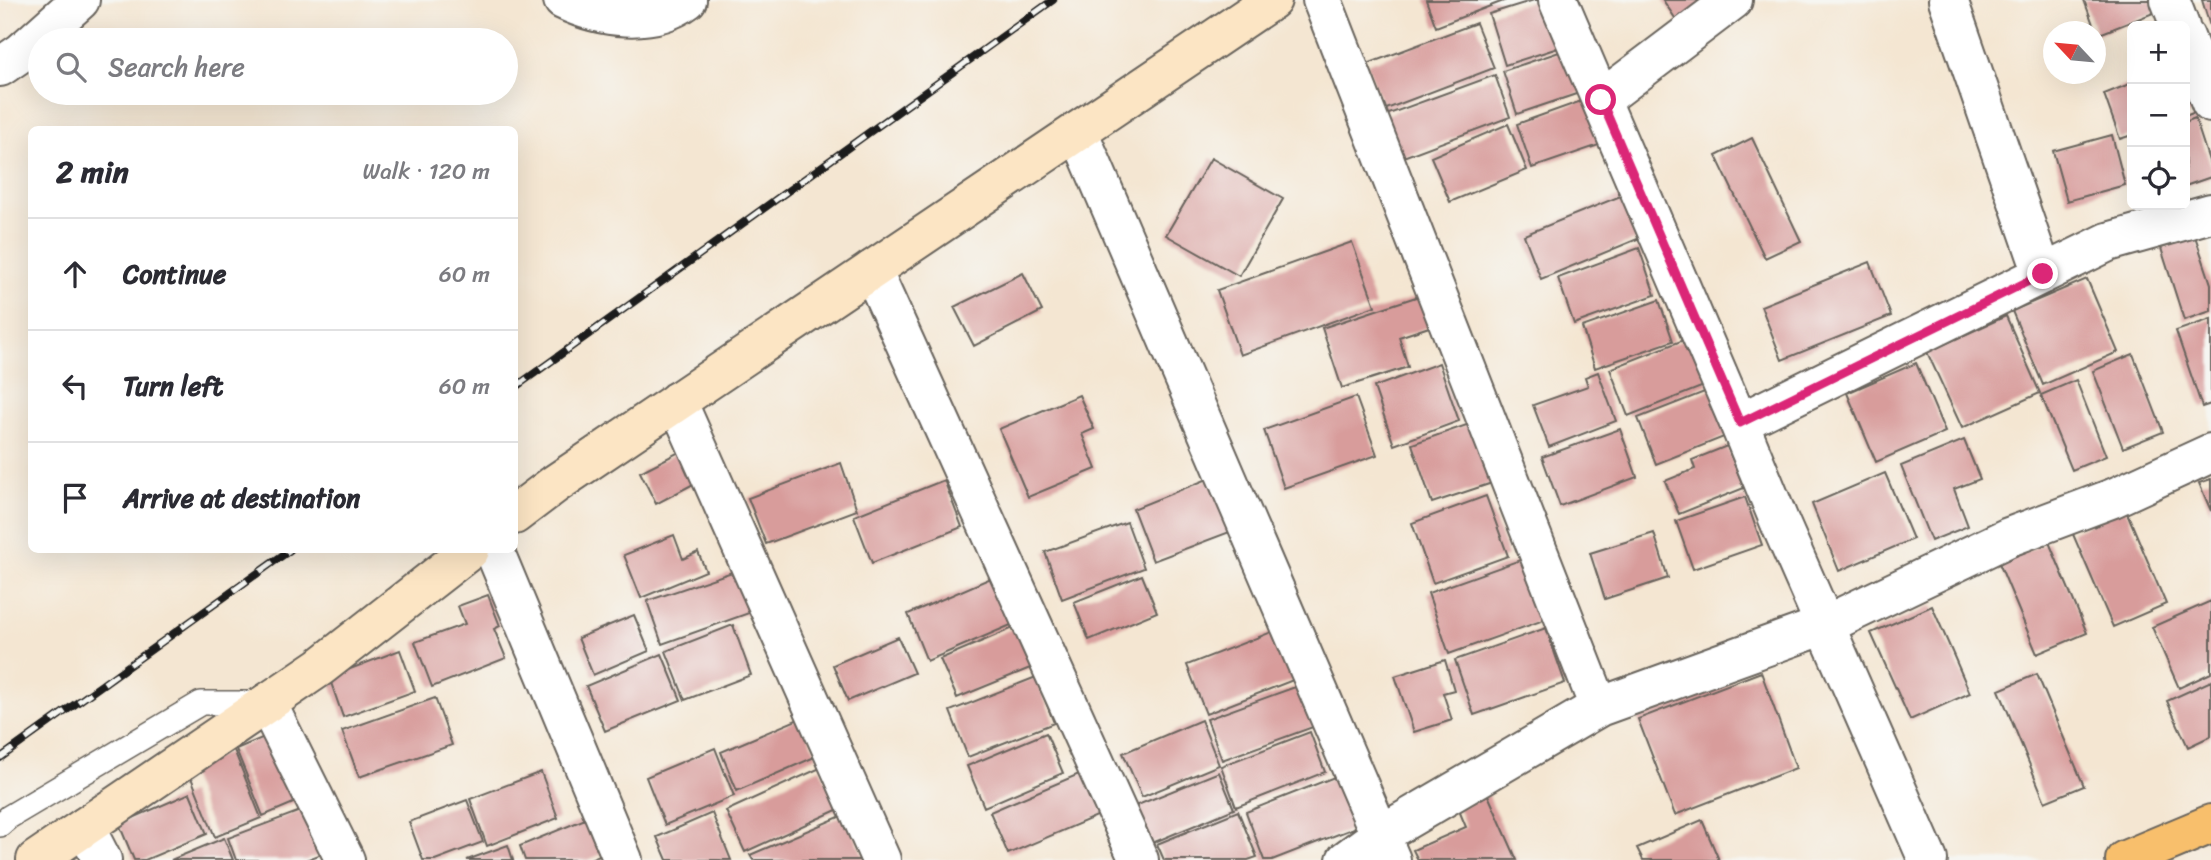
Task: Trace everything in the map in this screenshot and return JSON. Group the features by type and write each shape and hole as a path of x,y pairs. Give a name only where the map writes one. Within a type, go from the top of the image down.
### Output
{"main road":[{"path":"2125,860 2211,824"}],"street":[{"path":"49,28 80,0"},
{"path":"564,0 615,16 647,16 681,5 687,0"},
{"path":"518,512 677,401 1272,0"},
{"path":"1322,0 1599,707"},
{"path":"1558,0 1740,423 1780,523 1928,860"},
{"path":"1601,100 1733,0"},
{"path":"1948,0 2043,274"},
{"path":"2170,0 2178,21"},
{"path":"0,67 28,47"},
{"path":"2190,50 2211,103"},
{"path":"1078,131 1385,847"},
{"path":"1740,423 2108,242 2211,213"},
{"path":"872,270 1139,860"},
{"path":"677,401 881,860"},
{"path":"1346,860 1385,847 1599,707 1825,625 2009,537 2113,498 2211,453"},
{"path":"36,860 93,843 267,703 320,667 466,553"},
{"path":"496,553 623,860"},
{"path":"267,703 345,860"}],"lane":[{"path":"0,825 9,817 201,703 267,703"}],"building":[{"path":"1426,0 1506,0 1436,27"},
{"path":"1534,0 1547,0 1561,47 1505,65 1489,14"},
{"path":"1663,0 1714,0 1679,24"},
{"path":"2084,0 2151,0 2156,12 2127,21 2106,31 2106,21 2092,21"},
{"path":"2202,0 2211,0 2211,26 2210,26"},
{"path":"1476,23 1494,68 1384,110 1367,64"},
{"path":"1568,49 1582,92 1517,114 1503,71"},
{"path":"1495,75 1510,117 1390,162 1375,119"},
{"path":"2190,80 2201,110 2190,114"},
{"path":"2127,85 2127,137 2120,139 2104,94"},
{"path":"1587,99 1602,144 1532,168 1517,124"},
{"path":"2195,118 2211,167 2211,177 2190,184 2190,147 2190,120"},
{"path":"1508,124 1527,170 1450,202 1431,157"},
{"path":"2112,135 2125,185 2067,201 2053,151"},
{"path":"1752,138 1801,241 1765,258 1716,156"},
{"path":"1211,158 1283,199 1239,276 1166,235"},
{"path":"1623,195 1640,238 1541,279 1524,235"},
{"path":"2195,236 2211,284 2211,311 2184,320 2161,248"},
{"path":"1352,242 1375,306 1240,355 1217,290"},
{"path":"1639,248 1655,295 1574,324 1558,278"},
{"path":"1870,262 1891,316 1782,360 1761,306"},
{"path":"1023,273 1042,311 974,346 954,307"},
{"path":"2087,279 2118,352 2043,385 2012,311"},
{"path":"1425,294 1435,325 1399,337 1408,367 1342,388 1322,328"},
{"path":"1659,300 1673,341 1595,368 1582,327"},
{"path":"2006,316 2040,393 1962,428 1927,352"},
{"path":"2211,319 2211,404 2202,407 2176,331"},
{"path":"1691,337 1709,384 1628,416 1610,369"},
{"path":"2133,354 2163,432 2123,448 2093,371"},
{"path":"1439,363 1459,421 1394,445 1374,387"},
{"path":"1916,363 1945,432 1876,462 1847,393"},
{"path":"1598,372 1616,421 1549,447 1533,405 1588,386 1585,377"},
{"path":"2076,380 2106,456 2072,470 2041,395"},
{"path":"1712,389 1729,435 1656,464 1638,418"},
{"path":"1079,395 1094,429 1082,434 1096,469 1028,497 999,429"},
{"path":"1356,397 1377,455 1284,488 1264,430"},
{"path":"1478,421 1498,481 1432,503 1412,444"},
{"path":"1620,429 1637,477 1560,506 1542,457"},
{"path":"1964,440 1980,479 1954,489 1968,526 1931,541 1901,466"},
{"path":"1727,446 1744,488 1679,514 1665,481 1695,469 1692,460"},
{"path":"685,449 701,480 656,504 640,472"},
{"path":"841,463 857,510 766,544 748,498"},
{"path":"1885,473 1913,539 1839,571 1812,504"},
{"path":"1215,476 1235,530 1153,561 1133,509"},
{"path":"2211,479 2211,511 2199,483"},
{"path":"944,480 962,527 872,563 854,516"},
{"path":"1486,496 1508,556 1433,583 1412,523"},
{"path":"1745,497 1762,545 1693,569 1676,521"},
{"path":"2125,508 2166,604 2113,627 2072,532"},
{"path":"1127,522 1144,568 1062,599 1045,552"},
{"path":"1654,533 1668,578 1605,599 1590,553"},
{"path":"674,535 683,559 698,552 706,571 641,598 624,555"},
{"path":"2049,542 2087,633 2037,654 1999,563"},
{"path":"1534,555 1555,616 1449,654 1428,593"},
{"path":"735,571 749,613 662,644 647,601"},
{"path":"1142,575 1157,612 1089,640 1074,602"},
{"path":"991,578 1011,625 927,661 908,614"},
{"path":"488,595 500,626 494,629 506,658 432,687 415,642 465,624 458,606"},
{"path":"2211,601 2211,673 2179,688 2152,627"},
{"path":"1932,606 1970,693 1910,720 1871,633"},
{"path":"634,615 649,651 593,675 578,638"},
{"path":"733,625 751,675 685,700 666,651"},
{"path":"1018,626 1035,666 957,698 940,659"},
{"path":"1282,628 1301,677 1206,714 1187,665"},
{"path":"1546,628 1565,683 1474,715 1455,660"},
{"path":"898,637 914,673 848,701 833,665"},
{"path":"400,650 415,691 343,717 329,677"},
{"path":"662,654 681,700 605,731 586,686"},
{"path":"1445,660 1454,690 1443,693 1452,720 1414,732 1395,676"},
{"path":"1761,672 1796,768 1675,815 1638,719"},
{"path":"2037,674 2084,786 2045,802 1999,690"},
{"path":"1036,677 1054,723 968,757 950,711"},
{"path":"2211,681 2211,736 2188,747 2167,701"},
{"path":"1298,686 1313,727 1222,760 1207,719"},
{"path":"435,698 452,745 359,777 342,731"},
{"path":"801,718 817,756 737,791 721,752"},
{"path":"1201,720 1219,765 1142,797 1123,753"},
{"path":"276,732 303,799 263,816 236,749"},
{"path":"1310,732 1325,772 1236,807 1221,766"},
{"path":"1046,733 1063,773 984,807 967,766"},
{"path":"715,748 734,796 665,825 646,777"},
{"path":"234,750 261,818 215,837 188,770"},
{"path":"820,768 839,809 745,852 726,811"},
{"path":"1086,771 1104,813 1008,854 990,812"},
{"path":"541,772 558,818 487,846 470,799"},
{"path":"1219,772 1234,809 1150,844 1135,806"},
{"path":"1347,772 1367,823 1272,860 1264,860 1246,812"},
{"path":"190,793 207,834 145,860 134,860 119,824"},
{"path":"1488,795 1517,860 1418,860 1413,850 1466,827 1458,808"},
{"path":"467,800 483,842 435,860 423,860 409,822"},
{"path":"311,807 327,852 306,860 236,860 228,838"},
{"path":"1238,811 1257,857 1248,860 1164,860 1157,844"},
{"path":"602,812 616,848 588,860 525,860 520,846"},
{"path":"712,813 731,860 667,860 657,837"},
{"path":"846,814 865,860 753,860 750,855"},
{"path":"1702,820 1719,860 1643,860 1637,848"},
{"path":"224,838 233,860 171,860"},
{"path":"508,845 513,860 467,860"}],"railway":[{"path":"518,385 1053,0"},
{"path":"0,758 286,553"}],"route":[{"path":"1601,100 1740,423 2043,274"}]}
